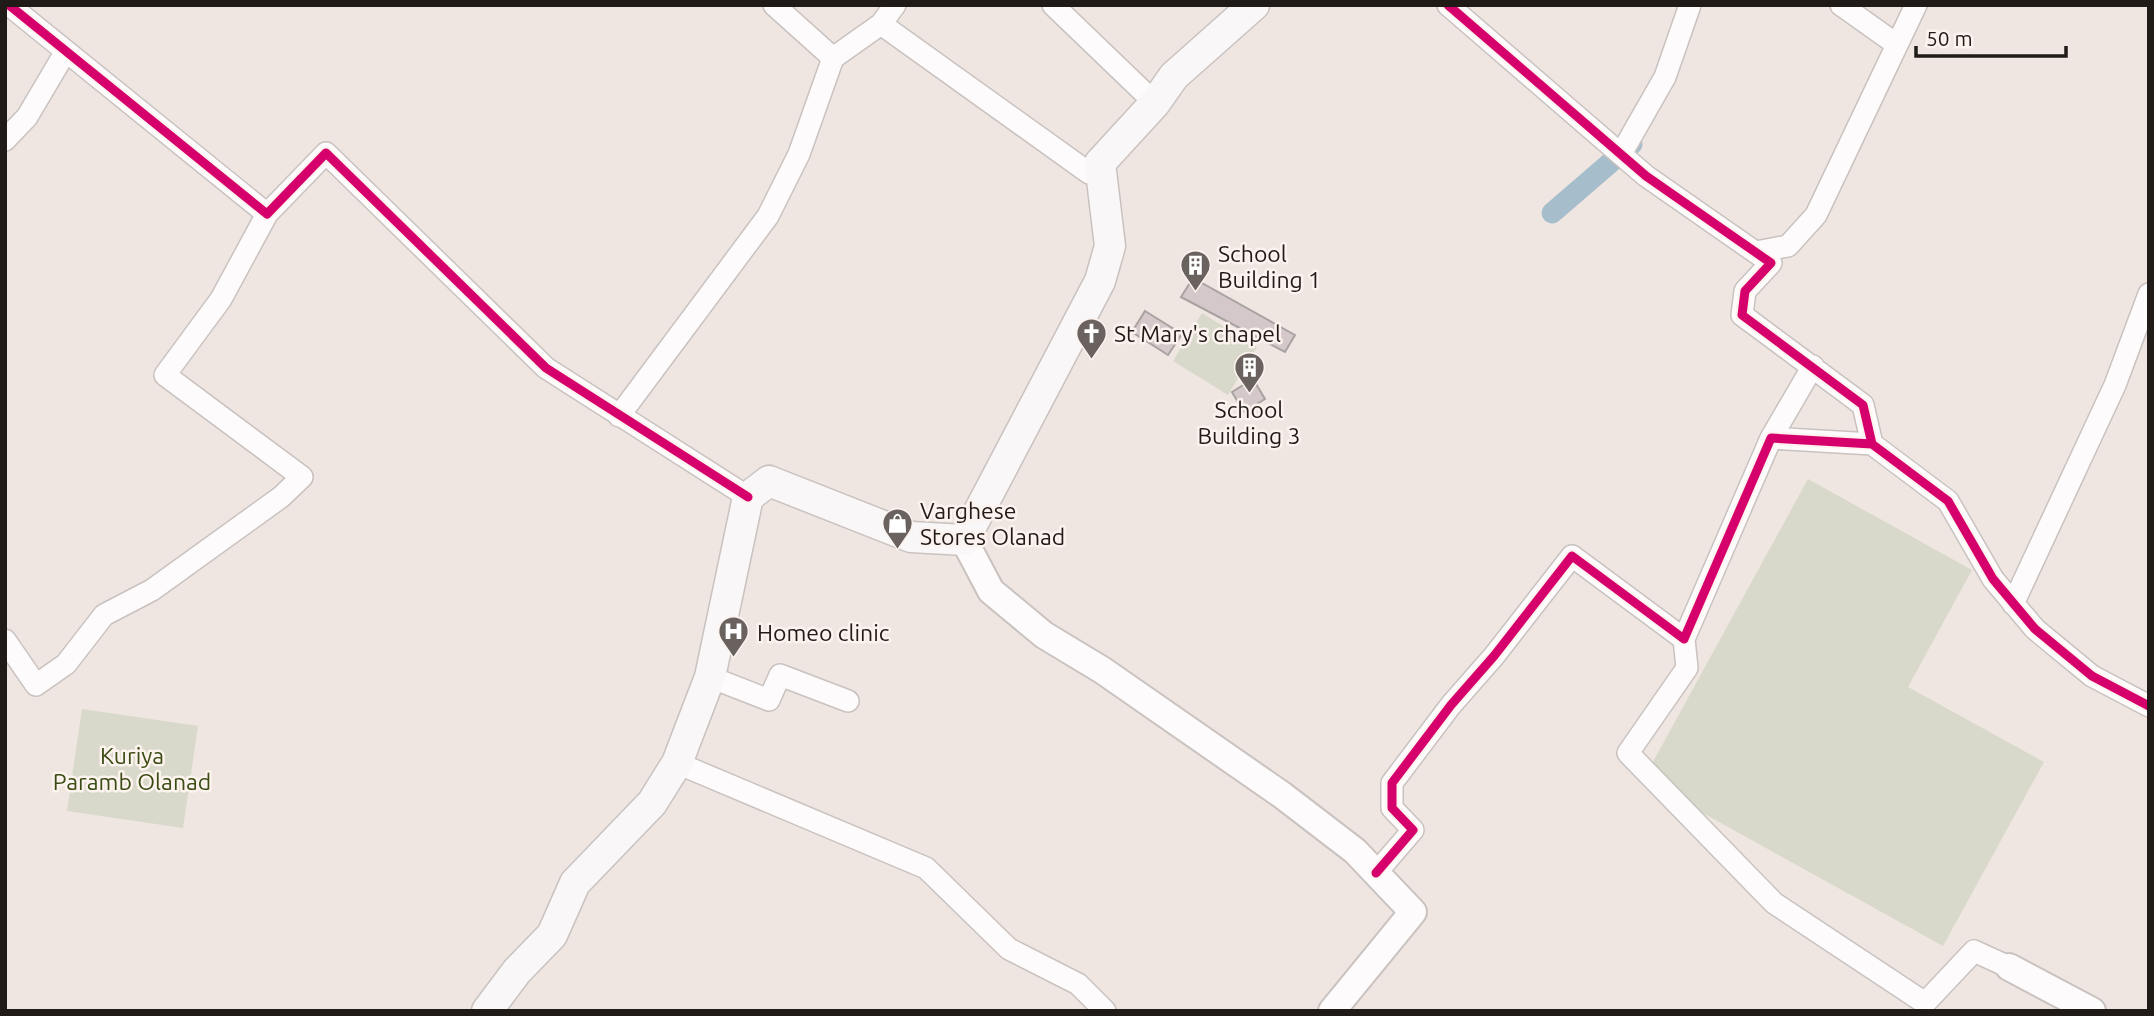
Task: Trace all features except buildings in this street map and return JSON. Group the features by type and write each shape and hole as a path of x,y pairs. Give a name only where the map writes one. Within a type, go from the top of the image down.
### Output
{"main road":[{"path":"487,1011 517,971 551,935 575,883 652,803 677,764 710,677 748,497 769,481 911,537 964,540 1100,281 1110,246 1100,163 1154,103 1174,76 1254,5"}],"street":[{"path":"9,5 267,214"},
{"path":"774,5 833,58"},
{"path":"619,416 768,216 799,154 833,58 881,24 895,5"},
{"path":"1053,5 1154,103"},
{"path":"1448,5 1621,154 1771,263 1745,291 1742,315 1863,405 1871,444"},
{"path":"1621,154 1665,78 1689,5"},
{"path":"1841,5 1899,39"},
{"path":"1756,252 1788,246 1816,215 1916,5"},
{"path":"881,24 1088,173 1100,163"},
{"path":"5,140 27,117 66,51"},
{"path":"36,685 66,664 104,615 152,590 281,497 302,477 165,374 221,299 267,214 326,153 546,368 748,497"},
{"path":"2013,604 2105,409 2149,294"},
{"path":"1813,366 1772,438 1684,639 1687,668 1628,753 1774,903 1925,1003 1974,951 2092,1011"},
{"path":"1772,438 1871,444 1948,500 1993,579 2035,629 2092,676 2149,706"},
{"path":"964,540 990,591 1044,635 1102,670 1282,795 1355,851 1413,912 1332,1011"},
{"path":"1376,873 1413,830 1392,808 1392,783 1451,705 1494,656 1572,556 1684,639"},
{"path":"5,640 36,685"},
{"path":"5,657 36,685"},
{"path":"710,677 769,700 780,675 848,701"},
{"path":"677,764 926,868 1009,949 1078,984 1105,1011"}],"green space":[{"path":"1202,313 1257,347 1228,395 1173,361"},
{"path":"1808,479 1972,570 1908,687 2044,762 1943,946 1643,780"},
{"name":"Kuriya Paramb Olanad","path":"82,709 198,726 183,828 67,811"}],"waterway":[{"path":"1552,213 1632,144"}],"cycle path":[{"path":"9,5 267,214 326,153 546,368 748,497"},
{"path":"1448,5 1646,176 1771,263 1745,291 1742,315 1863,405 1872,444 1948,501 1993,579 2035,629 2092,676 2149,706"},
{"path":"1376,873 1413,830 1392,808 1392,783 1451,705 1494,656 1572,556 1684,639 1771,438 1872,444"}],"place":[{"name":"School Building 1","path":"1195,293"},
{"name":"St Mary's chapel","path":"1091,360"},
{"name":"School Building 3","path":"1249,395"},
{"name":"Varghese Stores Olanad","path":"897,550"},
{"name":"Homeo clinic","path":"734,659"}]}
